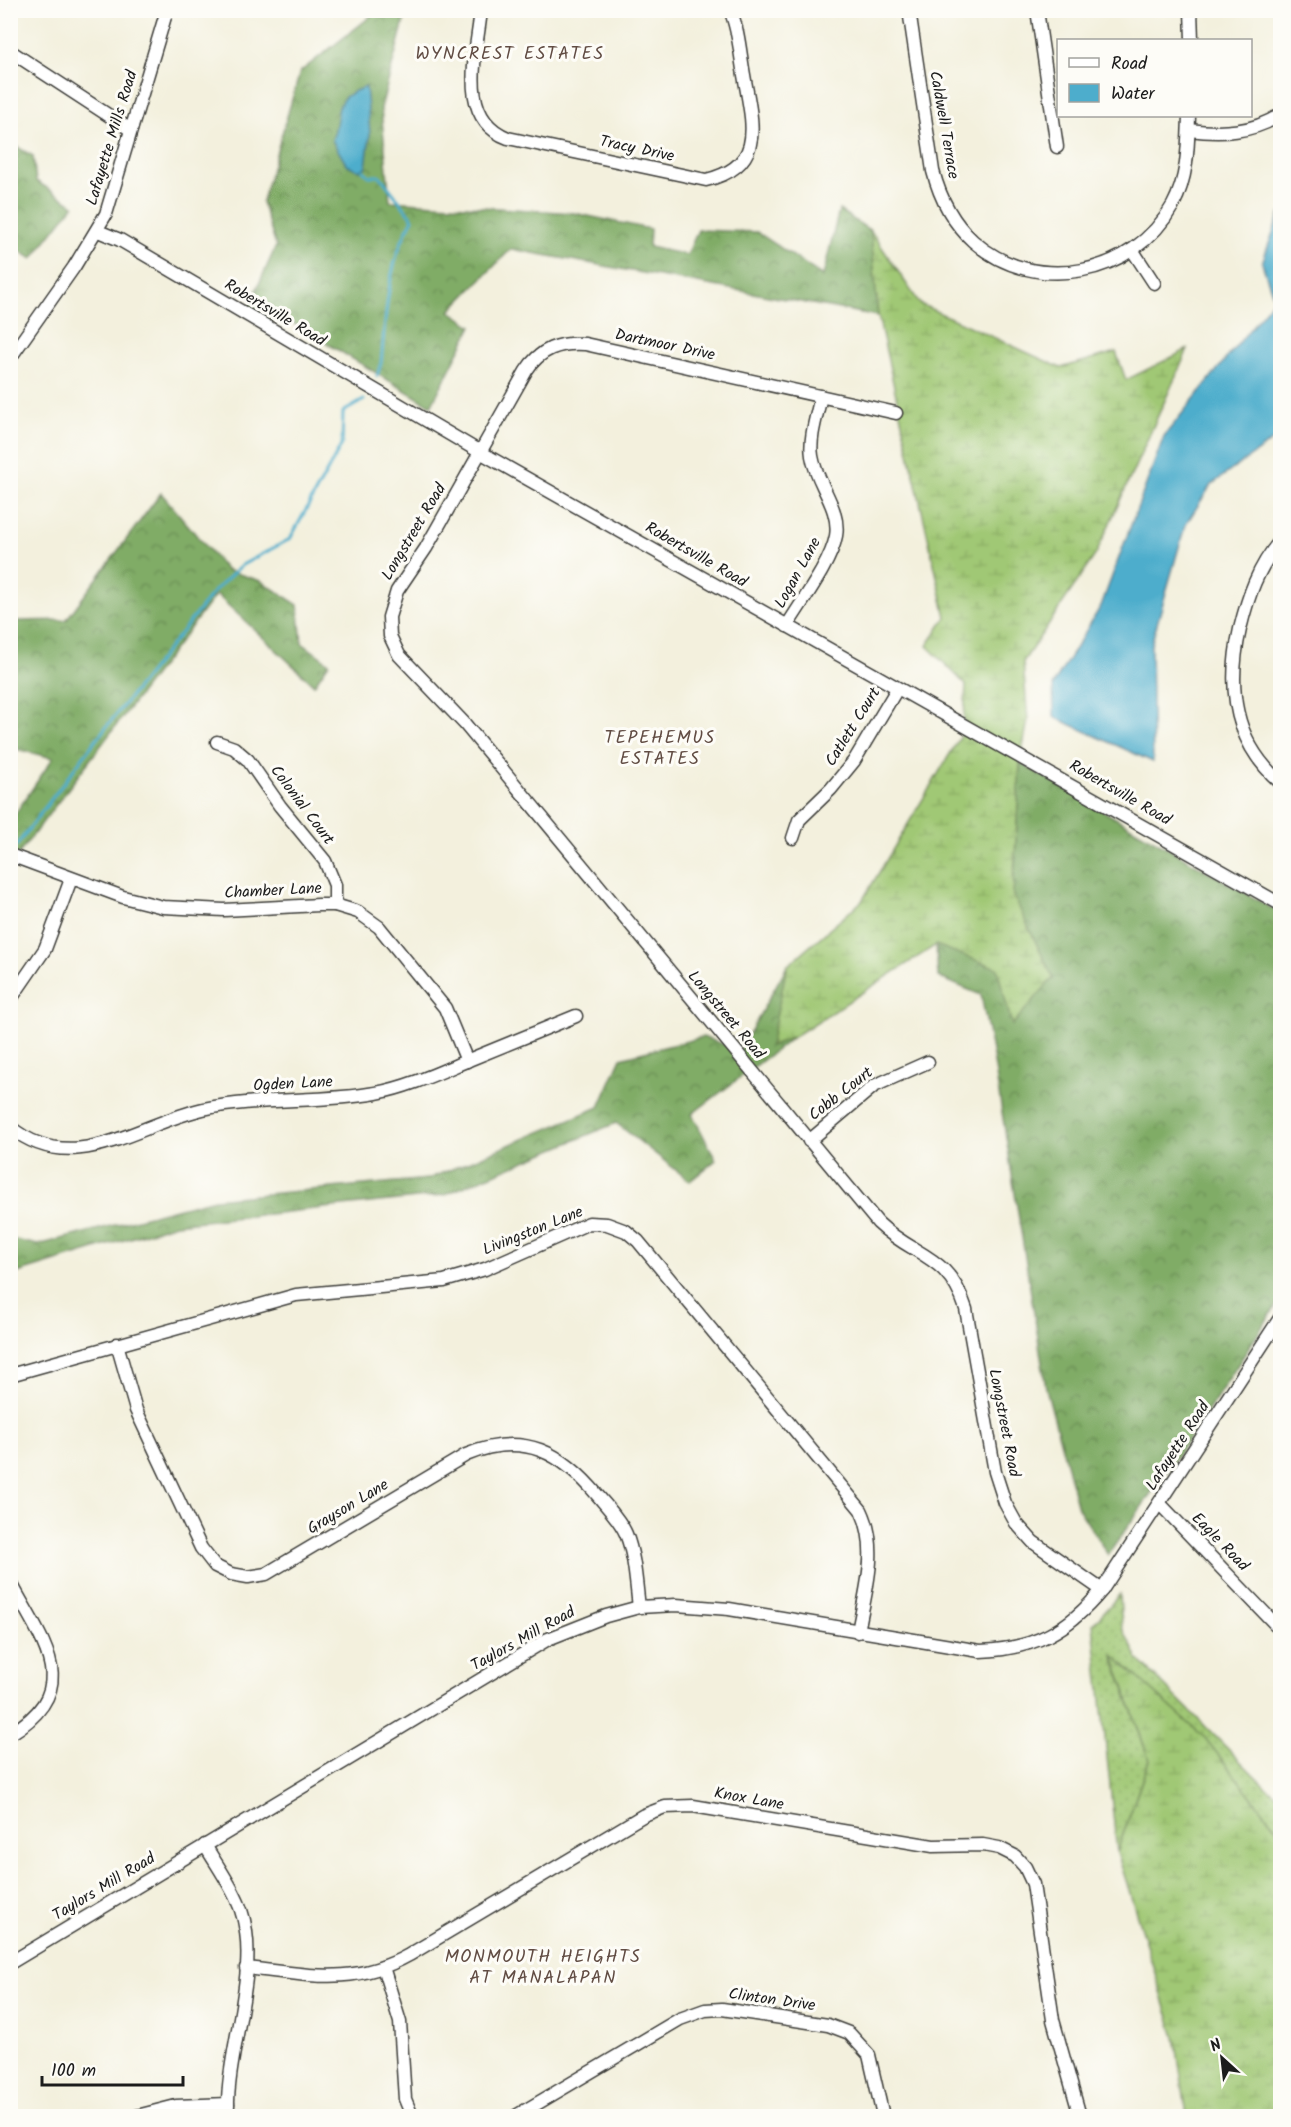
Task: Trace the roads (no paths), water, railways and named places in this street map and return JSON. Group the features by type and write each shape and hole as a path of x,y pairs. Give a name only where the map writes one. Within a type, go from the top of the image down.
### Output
{"street":[{"name":"Lafayette Mills Road","path":"10,357 98,231 117,181 167,10"},
{"name":"Tracy Drive","path":"481,10 473,99 481,117 494,131 508,138 706,180 722,176 741,163 748,153 753,135 737,35 730,10"},
{"name":"Caldwell Terrace","path":"909,10 933,171 945,204 965,233 979,246 1001,260 1046,273 1069,273 1092,269 1133,251 1155,230 1174,202 1184,176 1189,117"},
{"path":"1037,10 1057,147"},
{"path":"1191,10 1192,39"},
{"path":"10,51 131,130"},
{"path":"1189,130 1212,133 1241,131 1281,115"},
{"name":"Robertsville Road","path":"98,231 120,240 480,452 1281,904"},
{"path":"1133,251 1154,283"},
{"name":"Dartmoor Drive","path":"480,452 531,363 546,350 559,345 585,344 896,413"},
{"name":"Logan Lane","path":"788,626 829,555 836,535 833,512 815,471 811,453 821,396"},
{"name":"Longstreet Road","path":"480,452 426,548 393,600 389,630 394,647 464,723 878,1223 896,1238 934,1260 956,1283 966,1309 995,1472 1005,1503 1016,1523 1033,1542 1102,1590"},
{"path":"1281,542 1260,570 1246,605 1234,654 1233,679 1240,720 1248,741 1258,758 1281,782"},
{"name":"Catlett Court","path":"793,838 799,820 831,789 854,761 897,689"},
{"name":"Colonial Court","path":"218,742 234,748 248,760 280,806 325,861 335,885 335,905"},
{"name":"Chamber Lane","path":"10,855 71,879 141,902 189,910 335,905 358,912 379,927 445,1008 467,1060"},
{"path":"10,1000 45,949 71,879"},
{"name":"Ogden Lane","path":"10,1127 33,1142 48,1148 86,1149 202,1110 239,1103 377,1093 418,1081 576,1016"},
{"name":"Cobb Court","path":"808,1141 874,1086 928,1062"},
{"name":"Livingston Lane","path":"10,1375 296,1295 413,1286 444,1281 485,1269 581,1226 599,1223 614,1226 626,1231 638,1241 861,1510 870,1530 872,1551 858,1632"},
{"name":"Lafayette Road","path":"1102,1590 1281,1318"},
{"name":"Grayson Lane","path":"117,1344 142,1424 201,1548 207,1558 221,1570 238,1576 266,1574 466,1455 493,1446 519,1445 546,1451 568,1463 584,1478 618,1519 630,1545 639,1607"},
{"name":"Eagle Road","path":"1160,1504 1281,1629"},
{"path":"10,1581 44,1647 53,1674 52,1688 46,1704 32,1720 10,1734"},
{"name":"Taylors Mill Road","path":"10,1963 548,1639 584,1623 639,1607 708,1606 980,1651 1006,1649 1034,1642 1062,1628 1083,1613 1102,1590"},
{"name":"Knox Lane","path":"246,1968 327,1978 367,1973 383,1967 409,1955 644,1815 665,1807 693,1806 933,1846 982,1845 999,1848 1015,1856 1025,1867 1033,1884 1053,2020 1080,2116"},
{"path":"137,2116 176,2106 228,2110 230,2065 246,1968 247,1935 241,1910 205,1845"},
{"path":"383,1967 400,2022 405,2099 412,2116"},
{"name":"Clinton Drive","path":"516,2116 681,2019 705,2010 722,2009 828,2025 849,2033 869,2055 883,2116"}],"water":[{"path":"366,87 370,134 366,167 359,171 346,164 332,140 341,101 354,91"},
{"path":"1280,213 1280,435 1211,485 1185,526 1151,645 1153,762 1054,717 1053,685 1101,606 1164,436 1274,299 1262,263"}],"waterway":[{"path":"363,170 369,176 380,176 413,219 404,235 393,270 386,307 381,363 377,376"},
{"path":"17,845 95,741 215,590 242,565 290,539 342,444 343,412 364,400"}],"district":[{"name":"WYNCREST ESTATES","path":"510,54"},
{"name":"TEPEHEMUS ESTATES","path":"660,748"},
{"name":"MONMOUTH HEIGHTS AT MANALAPAN","path":"543,1967"}]}
